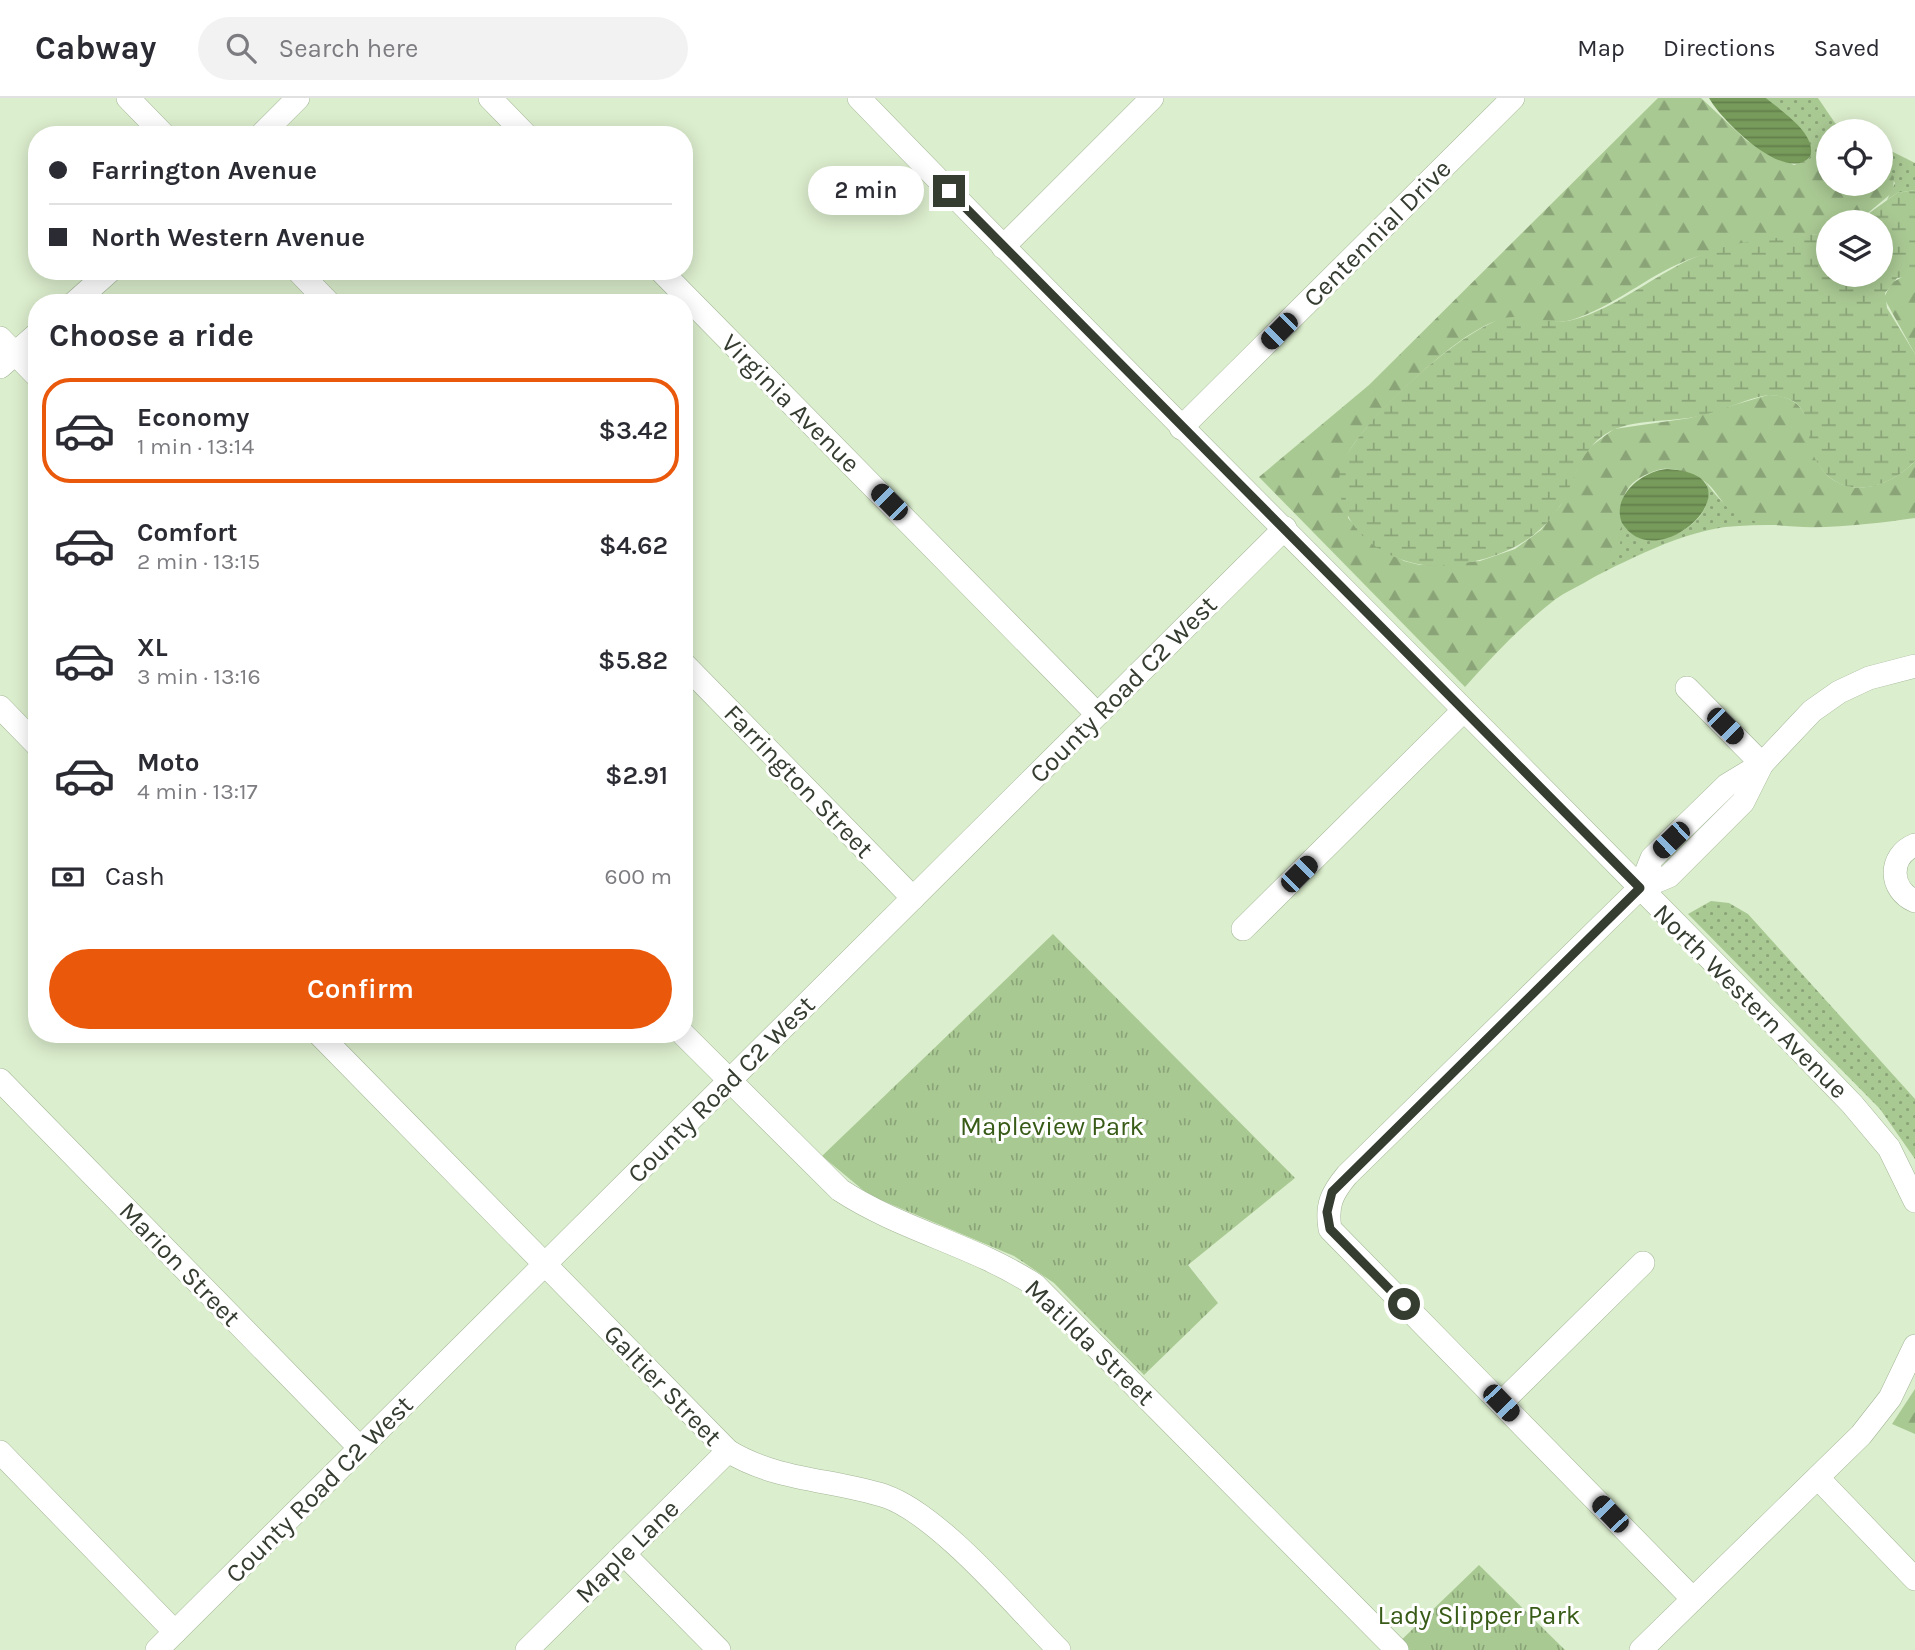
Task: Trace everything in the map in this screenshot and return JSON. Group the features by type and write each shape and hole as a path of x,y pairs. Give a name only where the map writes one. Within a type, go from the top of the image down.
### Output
{"street":[{"path":"128,98 155,126"},
{"path":"270,126 298,98"},
{"path":"490,98 517,126"},
{"name":"North Western Avenue","path":"859,98 1181,428 1285,528 1865,1117 1894,1156 1915,1201"},
{"path":"1003,247 1152,98"},
{"name":"Centennial Drive","path":"1181,428 1513,98"},
{"path":"84,294 100,280"},
{"path":"307,280 320,294"},
{"name":"Virginia Avenue","path":"670,280 684,294"},
{"name":"Virginia Avenue","path":"693,304 1097,714"},
{"path":"28,339 5,353 28,370"},
{"name":"County Road C2 West","path":"157,1650 1285,528"},
{"path":"1692,1598 1330,1229 1327,1212 1332,1192 1347,1175 1640,888 1652,858 1727,785 1762,764 1799,722 1829,698 1868,678 1915,666"},
{"name":"Farrington Street","path":"693,673 913,898"},
{"path":"1687,688 1762,764"},
{"path":"0,707 28,736"},
{"path":"1243,929 1464,710"},
{"path":"1915,845 1900,856 1895,876 1902,894 1915,901"},
{"name":"Galtier Street","path":"328,1043 728,1451 769,1472 862,1490 911,1508 943,1533 1059,1650"},
{"name":"Matilda Street","path":"692,1043 840,1191 893,1220 1009,1268 1035,1285 1397,1650"},
{"name":"Marion Street","path":"0,1080 360,1448"},
{"path":"1501,1403 1643,1263"},
{"path":"1641,1650 1818,1478 1884,1408 1915,1346"},
{"name":"Maple Lane","path":"527,1650 728,1451"},
{"path":"0,1452 175,1632"},
{"path":"1818,1478 1915,1579"},
{"path":"624,1554 719,1650"}],"green space":[{"path":"1658,98 1701,98 1747,141 1794,165 1816,156 1816,196 1888,196 1871,210 1816,210 1816,234 1743,244 1693,258 1580,317 1559,322 1497,321 1481,328 1460,341 1415,378 1358,439 1346,459 1348,518 1373,544 1404,561 1420,565 1480,561 1515,549 1541,530 1560,506 1582,458 1590,447 1614,429 1690,418 1776,395 1791,400 1802,410 1809,427 1813,451 1821,468 1832,479 1859,488 1874,486 1903,472 1915,461 1915,518 1827,527 1781,526 1734,513 1709,485 1699,478 1675,470 1658,470 1640,478 1629,487 1623,498 1619,547 1607,567 1540,612 1465,687 1259,477 1369,385"},
{"path":"1766,98 1818,98 1832,119 1816,119 1816,157 1805,162 1810,157 1806,136"},
{"path":"1893,152 1915,163 1915,190 1893,196"},
{"path":"1915,190 1915,275 1897,278 1893,283 1893,210 1874,210 1897,193"},
{"path":"1816,234 1816,287 1890,287 1885,293 1887,308 1915,354 1915,461 1904,471 1892,479 1865,487 1839,483 1827,475 1817,462 1802,409 1784,397 1768,395 1690,418 1636,423 1611,431 1589,450 1558,509 1546,524 1516,546 1480,560 1440,566 1405,561 1382,551 1355,527 1341,500 1339,485 1341,469 1350,451 1386,405 1436,360 1462,341 1485,326 1504,318 1521,317 1556,322 1591,314 1691,259 1725,247 1759,240"},
{"path":"1908,274 1915,275 1915,354 1884,298 1889,287 1893,287 1893,282"},
{"path":"1705,481 1722,502 1739,514 1759,521 1785,525 1747,525 1705,531 1645,552 1568,590 1608,563 1618,544 1620,518 1631,532 1645,539 1662,539 1693,523 1704,511 1708,496"},
{"path":"1711,901 1729,903 1748,914 1915,1099 1915,1159 1880,1109 1688,914"},
{"name":"Mapleview Park","path":"1053,934 1295,1178 1188,1265 1218,1303 1144,1375 1054,1283 1014,1256 869,1195 822,1156"},
{"path":"1915,1389 1915,1434 1892,1424"},
{"name":"Lady Slipper Park","path":"1479,1565 1565,1650 1391,1650"}],"shaded area":[{"path":"1709,98 1766,98 1804,132 1811,148 1810,157 1799,163 1770,156 1740,134"},
{"path":"1667,469 1696,475 1708,488 1707,504 1696,520 1679,533 1658,540 1638,538 1622,523 1621,503 1639,480 1648,474"}],"route":[{"path":"949,191 1181,428 1263,505 1640,888 1332,1192 1327,1212 1330,1229 1404,1304"}]}
